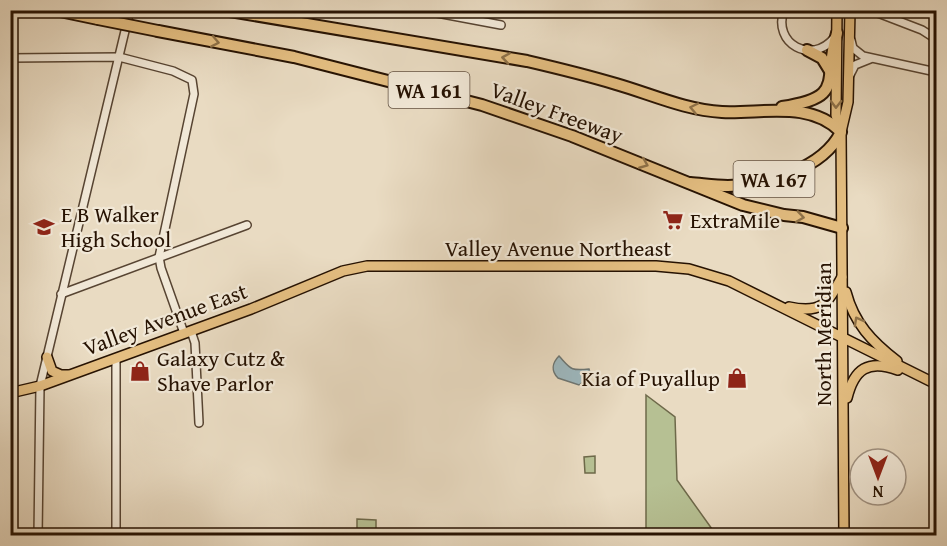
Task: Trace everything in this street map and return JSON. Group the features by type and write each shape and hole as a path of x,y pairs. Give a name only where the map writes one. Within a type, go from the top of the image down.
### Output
{"highway":[{"name":"Valley Freeway","path":"55,10 294,57 482,105 541,124 690,183"},
{"name":"Valley Freeway","path":"224,10 527,61 700,109 753,112"},
{"path":"753,112 814,100 826,91 830,83 832,49 837,31"},
{"path":"807,50 822,58 831,72"},
{"name":"WA 161","path":"753,112 781,111 817,115 832,122 841,132"},
{"name":"WA 167","path":"690,183 728,186 762,182 782,176 820,157 836,142 841,132"},
{"name":"WA 161","path":"690,183 743,206 803,217 842,228"}],"main road":[{"name":"North Meridian","path":"837,10 836,115 841,132"},
{"name":"North Meridian","path":"844,536 841,132 847,108 850,10"},
{"name":"Valley Avenue Northeast","path":"332,276 367,266 671,267 729,281 916,374"},
{"name":"Valley Avenue East","path":"10,393 40,386 332,276"},
{"path":"777,305 806,310 820,307 831,298 843,276"},
{"path":"843,276 853,313 865,333 876,345 916,374 936,384"},
{"path":"47,357 50,368 57,374 73,374"},
{"path":"843,412 854,377 863,369 872,366 892,368 936,384"}],"street":[{"path":"38,536 40,386 130,10"},
{"path":"421,10 501,26"},
{"path":"784,10 781,24 785,36 795,46 807,50 824,46 830,43 837,31"},
{"path":"870,10 922,30 936,39"},
{"path":"850,31 851,44 857,52 936,72"},
{"path":"10,57 119,57 173,71 192,80 194,89 191,108 159,257 161,268 187,332 195,343 199,423"},
{"path":"849,77 852,69 860,62 866,59 879,59"},
{"path":"61,294 247,225"},
{"path":"116,358 116,536"}],"green space":[{"path":"646,395 675,417 677,480 712,529 711,535 646,535"},
{"path":"595,456 595,473 585,473 584,457"},
{"path":"357,519 376,520 376,533 357,533"}],"water":[{"path":"559,356 571,368 589,369 591,376 579,385 558,378 553,367"}],"place":[{"name":"ExtraMile","path":"673,220"},
{"name":"E B Walker High School","path":"44,227"},
{"name":"Galaxy Cutz & Shave Parlor","path":"140,371"},
{"name":"Kia of Puyallup","path":"737,378"}]}
